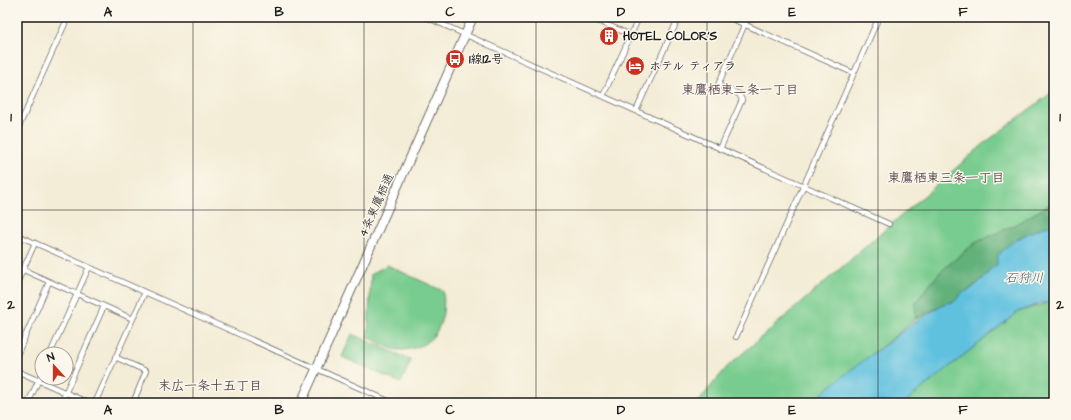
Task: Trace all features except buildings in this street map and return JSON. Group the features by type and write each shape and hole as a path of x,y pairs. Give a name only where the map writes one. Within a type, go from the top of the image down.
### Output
{"highway":[{"name":"4条東鷹栖通","path":"301,403 473,17"}],"street":[{"path":"17,131 68,17"},
{"path":"426,17 889,224"},
{"path":"600,17 598,21 631,35"},
{"path":"603,96 639,17"},
{"path":"636,111 679,17"},
{"path":"728,17 853,73"},
{"path":"720,148 742,100 739,94 718,85 748,17"},
{"path":"736,337 879,17"},
{"path":"17,235 393,403"},
{"path":"17,283 35,243"},
{"path":"17,267 133,319"},
{"path":"54,346 89,267"},
{"path":"17,355 50,282"},
{"path":"95,403 145,292"},
{"path":"61,403 104,306"},
{"path":"115,357 146,371 133,403"},
{"path":"17,371 34,378"},
{"path":"28,403 36,386"},
{"path":"52,386 89,403"}],"green space":[{"path":"1054,89 1054,202 941,271 915,303 916,319 812,403 697,403 727,367 986,142 1051,93"},
{"path":"1054,202 1054,223 1017,239 997,265 990,269 986,276 955,301 943,305 916,319 915,303 941,271 975,243 1016,224"},
{"path":"387,265 443,291 444,300 442,318 435,333 430,340 423,345 404,350 395,350 368,337 371,274"},
{"path":"1054,301 1054,403 904,403 1018,312"},
{"path":"17,326 25,330 17,347"},
{"path":"352,334 411,360 401,383 342,357"}],"water":[{"name":"石狩川","path":"1054,223 1054,301 1051,303 1041,303 1018,312 904,403 814,403 827,389 848,372 918,320 943,305 955,301 962,293 971,289 986,276 990,269 997,265 997,256 1013,242 1020,237"}],"place":[{"name":"HOTEL COLOR'S","path":"609,36"},
{"name":"1線12号","path":"455,59"},
{"name":"ホテル ティアラ","path":"635,66"}],"district":[{"name":"東鷹栖東二条一丁目","path":"740,89"},
{"name":"東鷹栖東三条一丁目","path":"946,177"},
{"name":"末広一条十五丁目","path":"210,385"}]}
